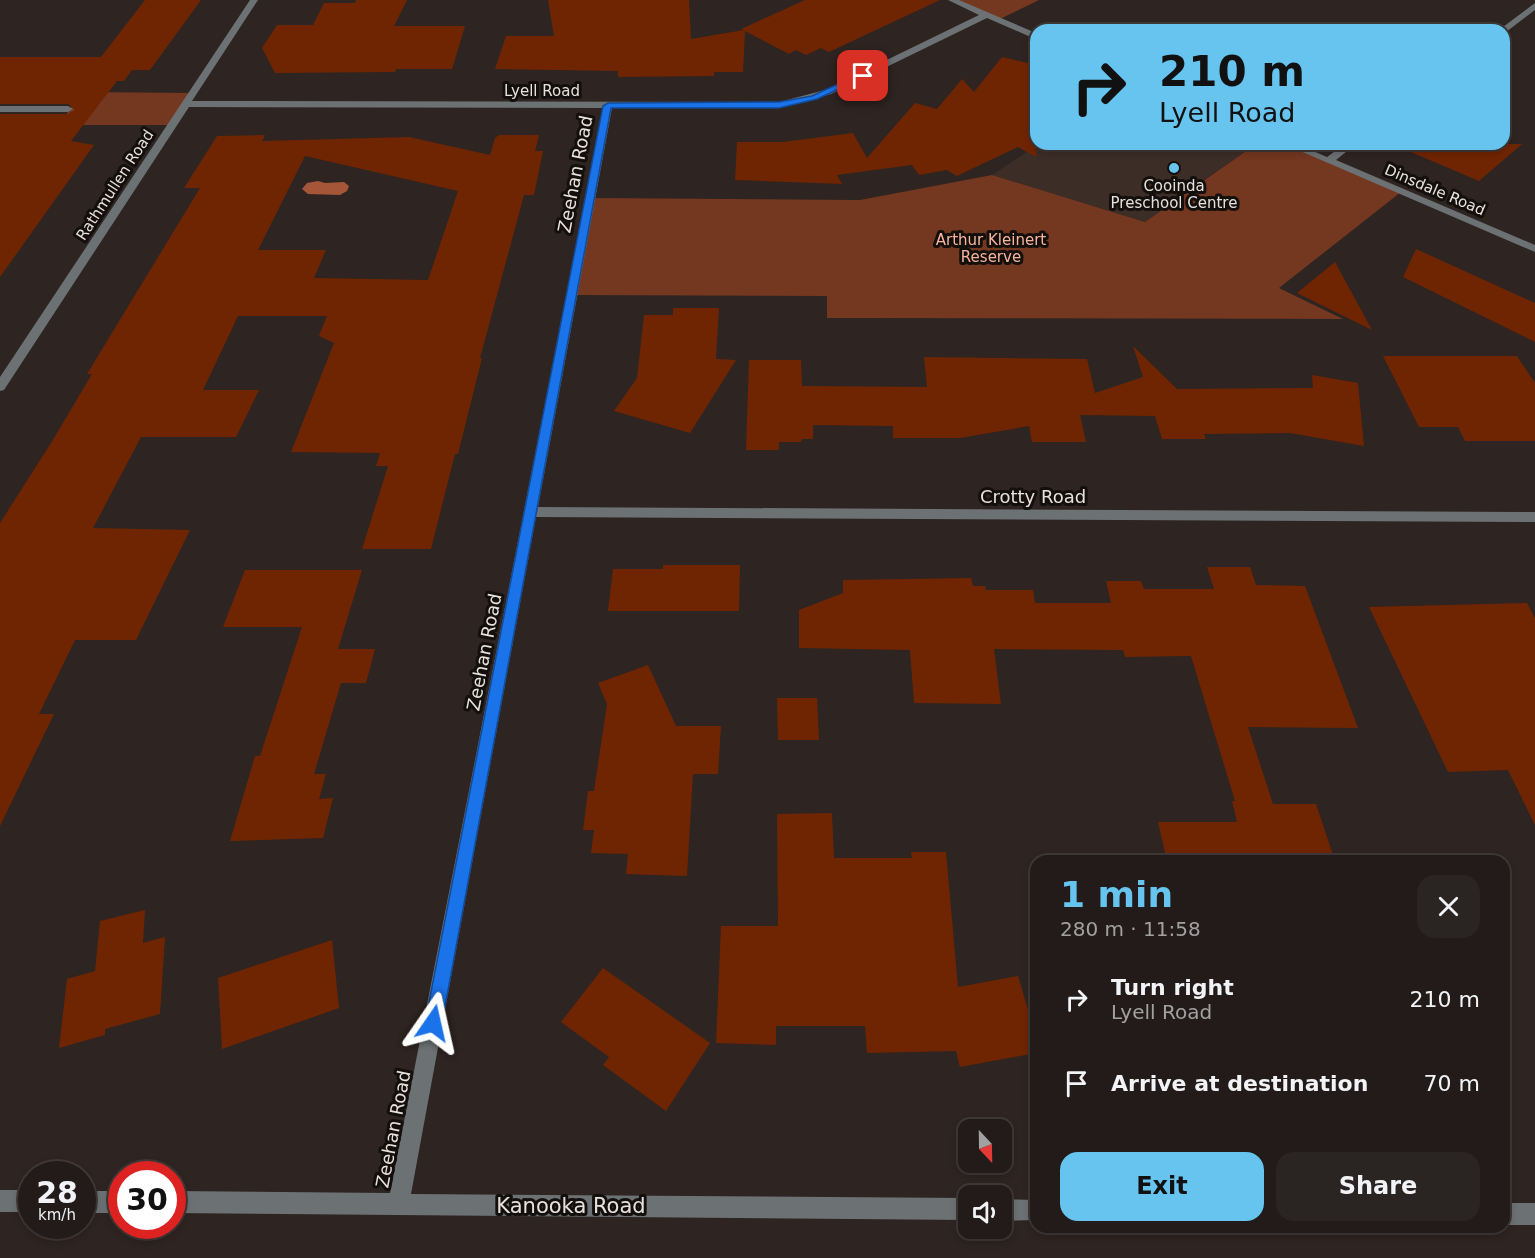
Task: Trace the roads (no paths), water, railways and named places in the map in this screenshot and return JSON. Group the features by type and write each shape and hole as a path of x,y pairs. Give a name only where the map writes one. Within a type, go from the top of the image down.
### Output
{"street":[{"name":"Rathmullen Road","path":"0,387 254,0"},
{"path":"952,0 1030,33"},
{"path":"1510,25 1535,6"},
{"name":"Lyell Road","path":"186,104 759,106 797,102 828,92 986,15"},
{"name":"Zeehan Road","path":"398,1204 608,106"},
{"path":"0,109 68,109"},
{"name":"Dinsdale Road","path":"1303,150 1535,249"},
{"path":"1328,161 1343,150"},
{"name":"Crotty Road","path":"530,512 1535,517"},
{"path":"0,1201 18,1201"},
{"name":"Kanooka Road","path":"186,1203 958,1209"},
{"path":"1012,1210 1030,1210"},
{"path":"1510,1214 1535,1214"}],"place":[{"name":"Cooinda Preschool Centre","path":"1174,168"}],"park label":[{"name":"Arthur Kleinert Reserve","path":"991,248"}]}
